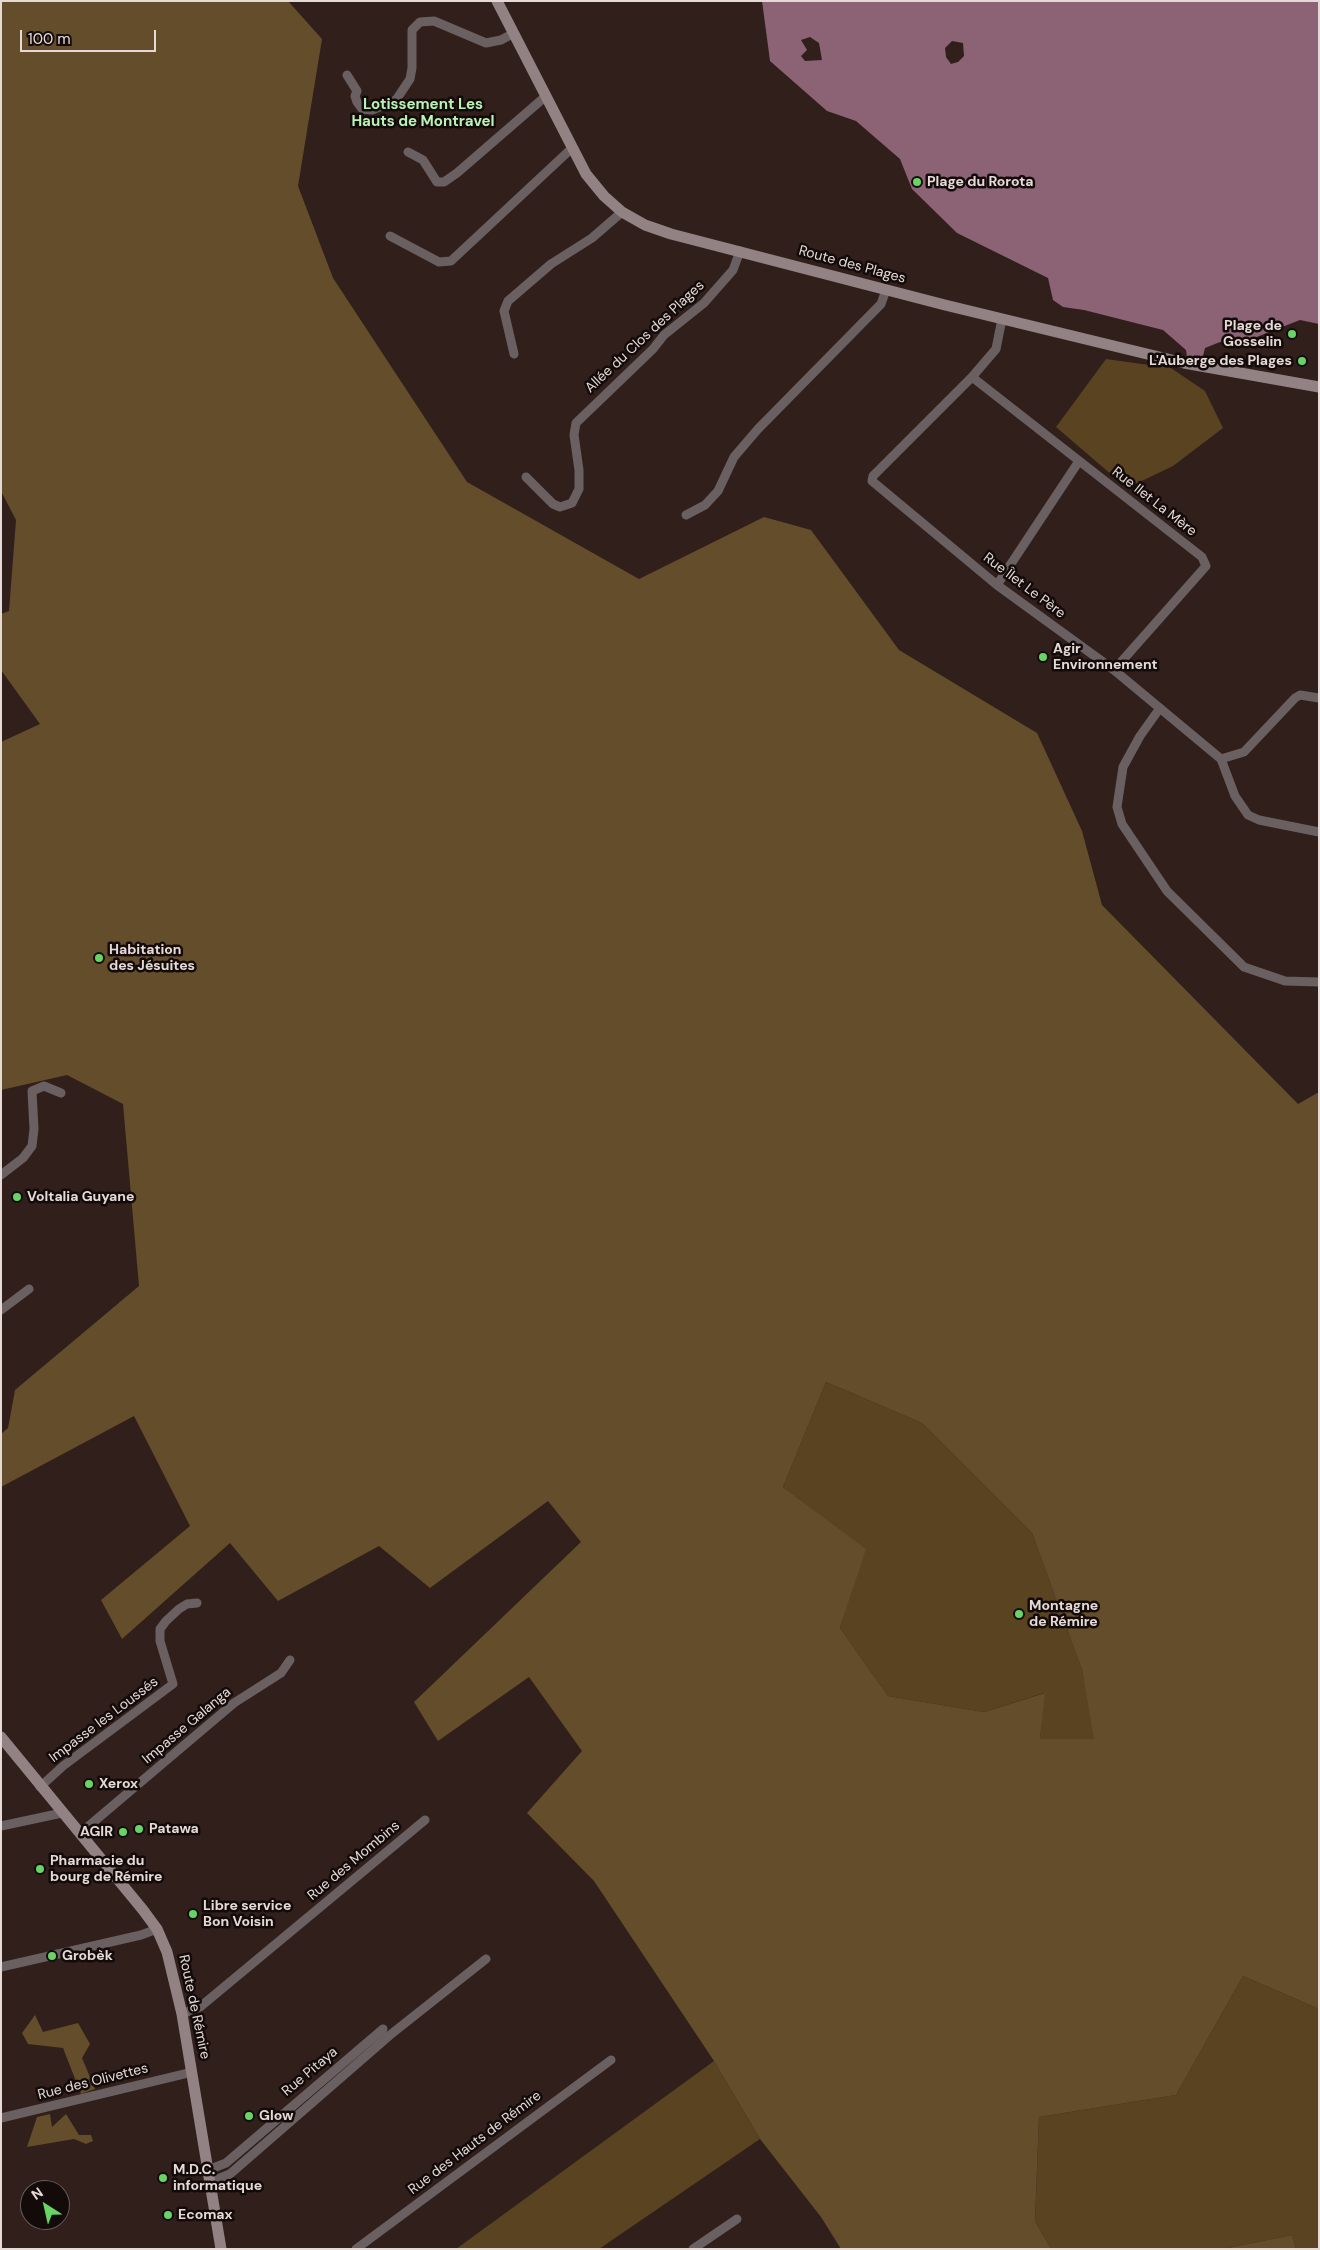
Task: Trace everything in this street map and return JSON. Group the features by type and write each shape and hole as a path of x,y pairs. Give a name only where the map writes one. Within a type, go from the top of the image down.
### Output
{"street":[{"name":"Route des Plages","path":"497,1 586,174 599,190 622,212 646,225 671,234 886,290 1184,363 1319,387"},
{"path":"347,75 356,91 357,102 362,108 372,110 396,100 410,79 412,68 412,30 420,22 434,21 486,43 501,40 514,33"},
{"path":"408,152 424,160 437,182 444,182 546,96"},
{"path":"390,236 439,262 451,261 572,149"},
{"path":"514,354 504,311 508,301 551,264 592,238 622,212"},
{"name":"Allée du Clos des Plages","path":"526,477 553,504 560,507 572,503 579,488 579,470 574,436 576,423 653,349 664,335 704,303 733,270 740,251"},
{"path":"686,514 705,505 718,491 734,457 758,429 881,304 886,290"},
{"name":"Rue Îlet Le Père","path":"1002,319 996,349 972,377 873,476 872,481 997,585 1114,670 1221,759"},
{"name":"Rue Ilet La Mère","path":"972,377 1202,557 1206,566 1114,670"},
{"path":"997,585 1079,461"},
{"path":"1319,698 1300,695 1295,698 1244,752 1221,759 1234,796 1248,815 1259,820 1319,832"},
{"path":"1160,708 1140,736 1123,767 1117,807 1122,824 1167,891 1244,967 1285,981 1319,982"},
{"path":"1,1175 23,1158 32,1146 34,1129 32,1091 44,1086 61,1093"},
{"path":"1,1310 29,1289"},
{"name":"Impasse les Loussés","path":"40,1787 64,1766 173,1684 160,1641 160,1629 166,1620 178,1609 187,1604 197,1603"},
{"name":"Impasse Galanga","path":"82,1836 84,1830 234,1703 281,1673 290,1660"},
{"name":"Route de Rémire","path":"1,1737 157,1929 167,1952 176,1980 221,2249"},
{"path":"1,1826 62,1813"},
{"name":"Rue des Mombins","path":"182,2014 200,2008 425,1820"},
{"path":"1,1967 141,1935 157,1929"},
{"path":"210,2182 230,2174 390,2035 486,1959"},
{"name":"Rue Pitaya","path":"208,2170 226,2163 383,2029"},
{"name":"Rue des Hauts de Rémire","path":"356,2249 611,2060"},
{"name":"Rue des Olivettes","path":"1,2118 192,2072"},
{"path":"693,2249 737,2219"}],"shaded area":[{"path":"1,1 288,1 322,39 298,186 333,278 467,482 639,579 764,517 811,530 899,650 1037,733 1082,831 1102,905 1298,1104 1319,1092 1319,2009 1243,1976 1176,2095 1039,2117 1035,2221 1051,2249 841,2249 821,2217 760,2139 714,2061 594,1881 527,1813 582,1751 529,1677 438,1741 414,1702 581,1542 548,1501 430,1588 379,1546 278,1601 230,1543 122,1639 101,1600 190,1526 134,1416 1,1487 1,1434 8,1428 15,1390 139,1286 123,1104 67,1075 1,1090 1,742 40,724 1,670 1,614 9,611 16,520 1,491","holes":["826,1382 922,1423 1032,1533 1082,1670 1094,1739 1040,1739 1045,1693 984,1712 888,1696 840,1628 866,1549 783,1487"]},
{"path":"762,1 1319,1 1319,324 1300,320 1254,338 1243,341 1220,342 1205,348 1202,360 1187,357 1186,350 1163,330 1084,310 1063,307 1053,300 1048,278 957,233 912,189 900,159 856,121 827,111 770,61","holes":["810,37 819,43 822,60 805,61 801,56 807,50 801,40","952,41 963,43 964,56 958,62 951,64 946,57 945,48"]},
{"path":"1106,359 1171,368 1205,391 1223,428 1173,466 1127,488 1056,427"},
{"path":"826,1382 922,1423 1032,1533 1082,1670 1095,1739 1040,1739 1044,1693 984,1712 888,1696 840,1628 865,1549 783,1487"},
{"path":"1243,1976 1319,2009 1319,2249 1296,2249 1292,2235 1223,2249 1051,2249 1035,2221 1039,2117 1176,2095"},
{"path":"35,2015 43,2032 78,2023 90,2044 82,2058 95,2089 81,2094 63,2048 28,2044 22,2033"},
{"path":"714,2061 760,2139 599,2249 456,2249"},
{"path":"50,2114 52,2127 66,2114 79,2135 91,2135 93,2141 86,2144 74,2139 27,2147 37,2117"},
{"path":"1292,2235 1296,2249 1223,2249"}],"place":[{"name":"Plage du Rorota","path":"917,182"},
{"name":"Plage de Gosselin","path":"1292,334"},
{"name":"L'Auberge des Plages","path":"1302,361"},
{"name":"Agir Environnement","path":"1043,657"},
{"name":"Habitation des Jésuites","path":"99,958"},
{"name":"Voltalia Guyane","path":"17,1197"},
{"name":"Montagne de Rémire","path":"1019,1614"},
{"name":"Xerox","path":"89,1784"},
{"name":"Patawa","path":"139,1829"},
{"name":"AGIR","path":"123,1832"},
{"name":"Pharmacie du bourg de Rémire","path":"40,1869"},
{"name":"Libre service Bon Voisin","path":"193,1914"},
{"name":"Grobèk","path":"52,1956"},
{"name":"Glow","path":"249,2116"},
{"name":"M.D.C. informatique","path":"163,2178"},
{"name":"Ecomax","path":"168,2215"}],"district":[{"name":"Lotissement Les Hauts de Montravel","path":"423,114"}]}
